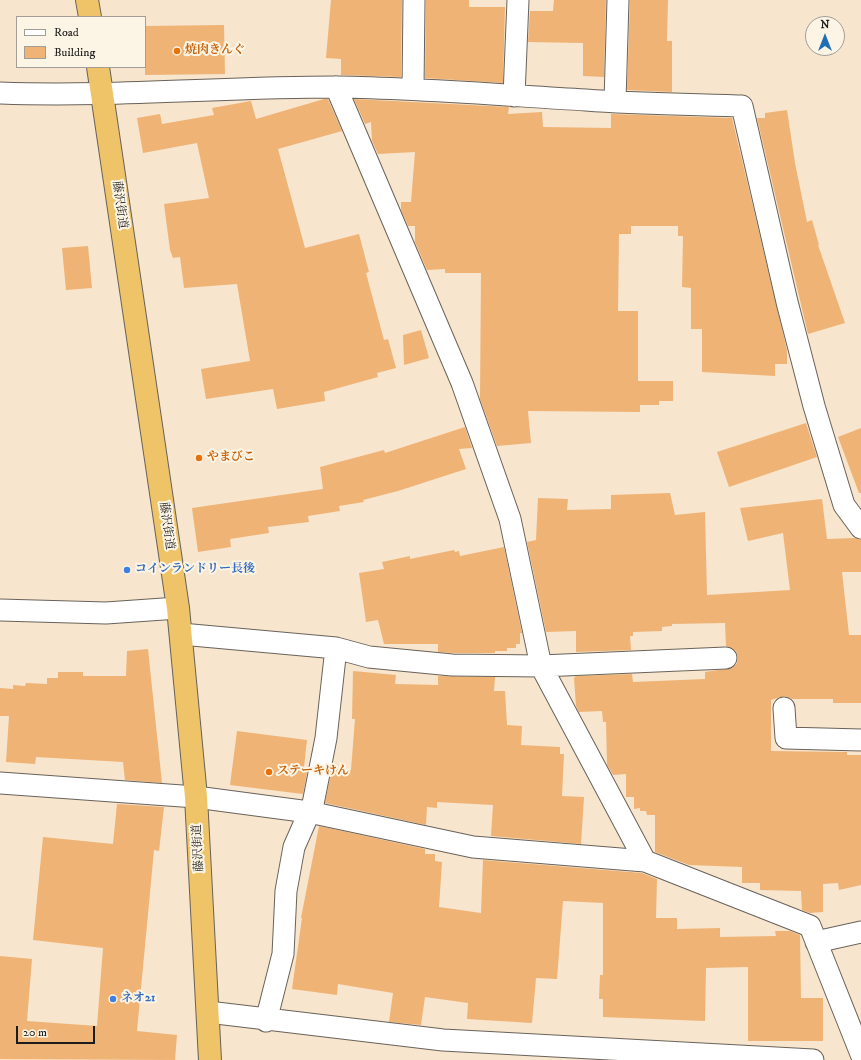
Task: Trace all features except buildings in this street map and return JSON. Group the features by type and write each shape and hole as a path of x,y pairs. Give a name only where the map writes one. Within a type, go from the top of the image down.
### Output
{"highway":[{"path":"87,0 90,16"},
{"name":"藤沢街道","path":"98,68 181,634 196,797 210,1060"}],"street":[{"path":"413,89 414,0"},
{"path":"514,96 518,0"},
{"path":"614,102 618,0"},
{"path":"336,87 465,391 510,519 541,666 645,861"},
{"path":"0,93 102,94 336,87 413,89 614,102 742,106 787,302 814,406 844,505 861,528"},
{"path":"0,610 106,613 178,608"},
{"path":"181,634 336,648 369,657 452,665 541,666 726,658"},
{"path":"266,1021 283,954 286,891 294,847 313,804 326,738 336,648"},
{"path":"784,708 786,738 861,740"},
{"path":"0,783 196,797 309,812 473,847 645,861 810,926 861,1054"},
{"path":"816,942 861,932"},
{"path":"208,1012 266,1021 443,1040 813,1060"}],"place":[{"name":"焼肉きんぐ","path":"177,51"},
{"name":"やまびこ","path":"199,458"},
{"name":"コインランドリー長後","path":"127,570"},
{"name":"ステーキけん","path":"269,772"},
{"name":"ネオ21","path":"113,999"}]}
